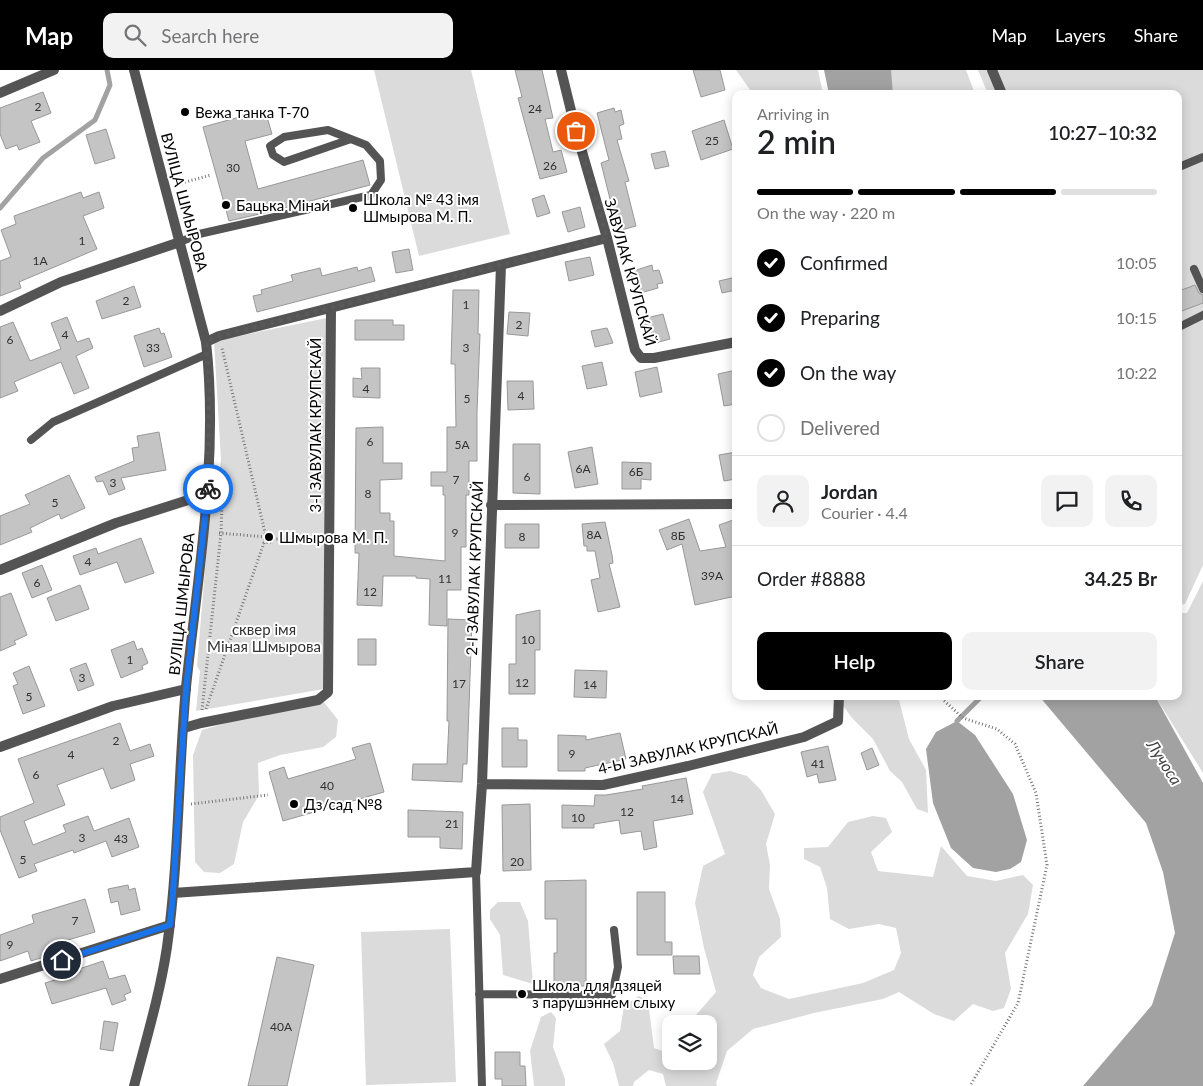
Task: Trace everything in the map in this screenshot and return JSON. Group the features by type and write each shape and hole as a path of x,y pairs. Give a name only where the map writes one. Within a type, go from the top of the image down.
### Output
{"street":[{"path":"0,93 54,70"},
{"name":"ВУЛІЦА ШМЫРОВА","path":"134,70 206,342 209,388 208,494 186,689 170,925 160,987 134,1086"},
{"name":"ЗАВУЛАК КРУПСКАЙ","path":"561,70 576,131 607,238 635,350 641,358 654,358 732,343"},
{"path":"992,70 1000,90"},
{"path":"206,342 219,336 607,238"},
{"path":"0,311 61,282 180,242"},
{"name":"2-І ЗАВУЛАК КРУПСКАЙ","path":"476,872 482,784 501,264"},
{"name":"3-І ЗАВУЛАК КРУПСКАЙ","path":"184,728 318,700 328,692 331,309"},
{"path":"0,570 116,523 208,494"},
{"path":"491,505 732,504"},
{"path":"0,747 113,706 186,689"},
{"name":"4-Ы ЗАВУЛАК КРУПСКАЙ","path":"482,784 603,785 688,766 804,737 838,721 839,700"},
{"path":"173,893 476,872"},
{"path":"0,979 170,925"}],"lane":[{"path":"180,242 200,234 371,195 381,180 380,162 366,145 351,139 328,130 284,137 270,146 273,155 284,162 351,139"},
{"path":"1182,166 1203,157"},
{"path":"1194,269 1203,289"},
{"path":"1182,326 1203,315"},
{"path":"31,440 53,422 208,354"},
{"path":"476,872 482,1086"},
{"path":"479,994 612,995 618,967 614,930"}],"path":[{"path":"178,184 211,175"},
{"path":"213,532 272,534 273,539"},
{"path":"263,543 271,542 273,539 329,541"},
{"path":"944,700 963,718 997,729 1015,744 1036,793 1047,865 1018,1003 970,1086"},
{"path":"188,804 268,795"}],"green space":[{"path":"374,70 471,70 510,234 419,256"},
{"path":"736,70 818,70 822,90 750,90"},
{"path":"890,70 966,70 974,90 892,90"},
{"path":"978,70 1203,70 1203,565 1185,604 1182,604 1182,90 986,90"},
{"name":"сквер імя Міная Шмырова","path":"327,318 324,689 196,711 200,671 197,666 211,497 216,478 219,477 221,460 214,341"},
{"path":"1203,581 1203,773 1157,700 1182,700 1182,613 1187,613"},
{"path":"839,700 899,700 909,739 926,770 928,813 917,809 902,782 890,771 873,739 852,718"},
{"path":"323,701 338,720 336,737 323,747 280,755 258,763 259,795 243,822 234,864 220,873 204,872 195,862 193,755 202,730 233,721"},
{"path":"730,771 747,776 761,790 775,814 766,844 770,865 769,889 780,919 781,937 759,957 753,975 761,988 789,999 863,983 894,970 901,953 896,928 879,924 849,929 830,919 827,888 820,867 804,859 804,848 828,847 848,822 873,816 886,818 892,832 871,852 878,871 933,877 941,846 967,876 996,881 1023,875 1033,885 1028,914 1005,953 1011,989 1004,1008 993,1011 973,1004 954,1021 934,1014 899,992 883,999 814,1013 753,1029 727,1051 716,1083 717,1086 666,1086 663,1074 649,1070 634,1082 633,1086 619,1086 613,1063 604,1044 620,1031 624,1006 639,996 648,1001 654,1048 662,1051 662,1070 717,1070 717,1015 696,1015 716,992 704,948 695,903 703,866 725,854 703,792 712,774"},
{"path":"498,902 520,902 528,921 533,984 503,975 500,935 490,919 490,910"},
{"path":"450,929 456,1082 366,1085 361,932"},
{"path":"551,1012 556,1018 553,1047 565,1079 565,1086 534,1086 530,1051 541,1017"}],"water":[{"path":"824,70 891,70 893,90 828,90"},
{"name":"Лучоса","path":"1042,700 1157,700 1203,783 1203,1086 1083,1086 1152,1005 1175,933 1163,872 1146,823"},
{"path":"957,721 975,735 1013,794 1027,840 1021,862 1010,869 996,872 973,868 951,848 933,803 926,749 936,732"}],"building":[{"path":"515,70 542,70 553,118 545,119 553,152 561,150 567,172 540,179 518,98 522,97"},
{"path":"693,70 720,70 725,90 701,97"},
{"path":"43,92 51,113 31,121 40,142 19,150 17,145 6,149 0,134 0,108"},
{"path":"614,108 615,112 621,110 624,124 619,126 622,139 617,140 629,181 625,182 636,226 618,231 601,163 609,160 597,113"},
{"path":"265,110 272,134 245,141 258,189 363,160 370,185 229,221 203,127"},
{"path":"724,120 732,149 701,160 692,131"},
{"path":"106,129 115,158 95,164 86,135"},
{"path":"665,151 669,166 655,169 651,154"},
{"path":"81,192 83,198 99,192 104,208 83,216 97,249 19,282 21,288 0,296 0,261 11,257 1,230 16,224 14,216"},
{"path":"544,195 550,213 537,217 532,199"},
{"path":"580,207 585,227 568,232 562,212"},
{"path":"409,249 413,270 396,273 392,252"},
{"path":"590,257 594,275 569,281 565,262"},
{"path":"652,265 653,271 659,270 663,283 657,284 658,288 637,294 630,272"},
{"path":"357,267 358,271 371,267 375,281 257,312 253,296 262,294 261,290 293,281 291,275 320,268 322,276"},
{"path":"732,278 732,291 722,293 719,281"},
{"path":"1195,285 1199,293 1203,295 1203,303 1182,311 1182,290"},
{"path":"134,286 141,307 102,319 96,301"},
{"path":"453,290 479,290 478,334 480,334 477,461 469,461 469,495 466,495 466,547 461,547 461,590 447,590 447,626 429,625 430,579 416,578 416,576 383,576 382,606 357,605 359,553 355,553 356,428 383,427 383,463 402,463 402,479 380,480 380,513 390,513 390,521 394,521 394,556 445,561 445,495 443,495 443,486 431,486 431,472 447,472 447,427 456,427 455,364 451,364"},
{"path":"509,312 530,313 528,336 507,334"},
{"path":"663,314 670,339 648,345 642,319"},
{"path":"67,317 77,342 89,338 93,348 76,356 89,388 74,394 61,362 14,382 18,391 0,398 0,327 13,322 30,361 61,349 51,323"},
{"path":"355,320 393,320 393,325 404,325 404,340 355,340"},
{"path":"159,328 161,334 164,333 172,357 144,367 134,336"},
{"path":"607,328 613,343 595,347 591,331"},
{"path":"602,362 607,385 587,389 582,366"},
{"path":"657,367 662,392 640,397 635,372"},
{"path":"361,368 380,368 380,398 353,397 353,378 362,379"},
{"path":"732,371 732,405 724,406 718,374"},
{"path":"507,381 533,381 534,409 508,410"},
{"path":"159,432 166,470 121,478 125,489 109,495 103,481 97,482 95,477 134,461 132,448 139,447 137,436"},
{"path":"513,444 540,444 540,494 513,493"},
{"path":"592,447 598,484 575,488 568,452"},
{"path":"732,453 732,480 724,481 719,455"},
{"path":"622,462 651,463 651,480 641,479 641,489 622,489"},
{"path":"69,475 85,508 61,519 59,514 30,528 32,532 0,545 0,516 30,504 25,495"},
{"path":"689,519 700,551 726,547 719,525 732,520 732,597 695,605 682,544 667,550 659,530"},
{"path":"605,522 613,563 609,564 620,607 598,612 591,580 600,578 595,551 587,551 587,546 584,546 582,524"},
{"path":"505,524 539,524 539,548 505,548"},
{"path":"141,538 154,573 125,583 117,562 80,575 73,556 96,548 98,554"},
{"path":"42,565 52,590 32,598 22,573"},
{"path":"80,585 89,609 56,621 47,598"},
{"path":"11,593 27,635 14,641 16,644 0,651 0,597"},
{"path":"540,610 540,650 535,650 535,694 509,694 509,664 516,664 516,615"},
{"path":"448,619 472,620 467,764 463,764 462,782 412,780 413,764 447,764 449,721 447,721"},
{"path":"358,639 376,639 376,665 358,665"},
{"path":"134,641 137,650 142,648 148,663 142,666 143,669 121,678 111,650"},
{"path":"86,663 94,685 78,691 70,669"},
{"path":"29,666 45,706 23,714 13,686 18,684 13,673"},
{"path":"575,670 607,671 606,698 574,697"},
{"path":"120,723 130,751 150,744 154,756 130,764 135,780 111,789 103,768 57,785 65,805 24,821 33,845 66,832 63,825 88,816 94,831 129,818 139,847 112,857 106,841 74,853 73,850 34,864 37,871 19,878 0,830 0,817 34,803 18,759"},
{"path":"502,728 518,728 518,740 527,740 527,767 502,767"},
{"path":"620,733 626,759 585,768 585,771 558,771 558,735 586,736 586,740"},
{"path":"370,743 384,792 283,821 269,772 284,767 288,779 356,759 352,748"},
{"path":"828,746 836,780 819,783 817,774 807,777 801,752"},
{"path":"872,748 879,765 867,770 861,753"},
{"path":"686,778 693,814 653,821 657,847 644,850 641,831 621,834 619,820 594,824 594,828 562,828 562,805 594,806 595,795 643,789 642,786"},
{"path":"530,804 531,870 503,871 502,805"},
{"path":"408,810 463,812 462,849 440,848 440,837 408,837"},
{"path":"586,880 586,986 554,986 554,953 557,953 557,919 545,919 545,881"},
{"path":"128,885 129,890 135,888 140,910 121,915 118,901 111,903 108,889"},
{"path":"637,892 665,892 665,942 672,942 672,955 637,955"},
{"path":"85,899 95,932 51,945 53,954 31,961 28,951 0,961 0,935 34,923 32,915"},
{"path":"673,956 699,956 700,974 674,974"},
{"path":"277,957 314,965 287,1086 248,1086"},
{"path":"103,961 109,979 125,975 131,992 124,995 126,1000 112,1005 106,988 52,1004 45,983 81,972 79,969"},
{"path":"104,1021 118,1023 113,1051 100,1049"},
{"path":"495,1052 520,1052 520,1066 525,1066 526,1086 502,1086 502,1079 495,1079"}],"waterway":[{"path":"0,208 43,158 95,120 110,85 107,70"},
{"path":"957,721 978,700"}],"way so far":[{"path":"208,489 209,388 206,342 219,336 607,238 576,131"}],"place":[{"name":"Вежа танка Т-70","path":"185,112"},
{"name":"Бацька Мінай","path":"226,205"},
{"name":"Школа № 43 імя Шмырова М. П.","path":"353,208"},
{"name":"Шмырова М. П.","path":"269,537"},
{"name":"Дз/сад №8","path":"294,804"},
{"name":"Школа для дзяцей з парушэннем слыху","path":"522,994"}],"route":[{"path":"62,960 170,925 186,689 208,489"}]}
